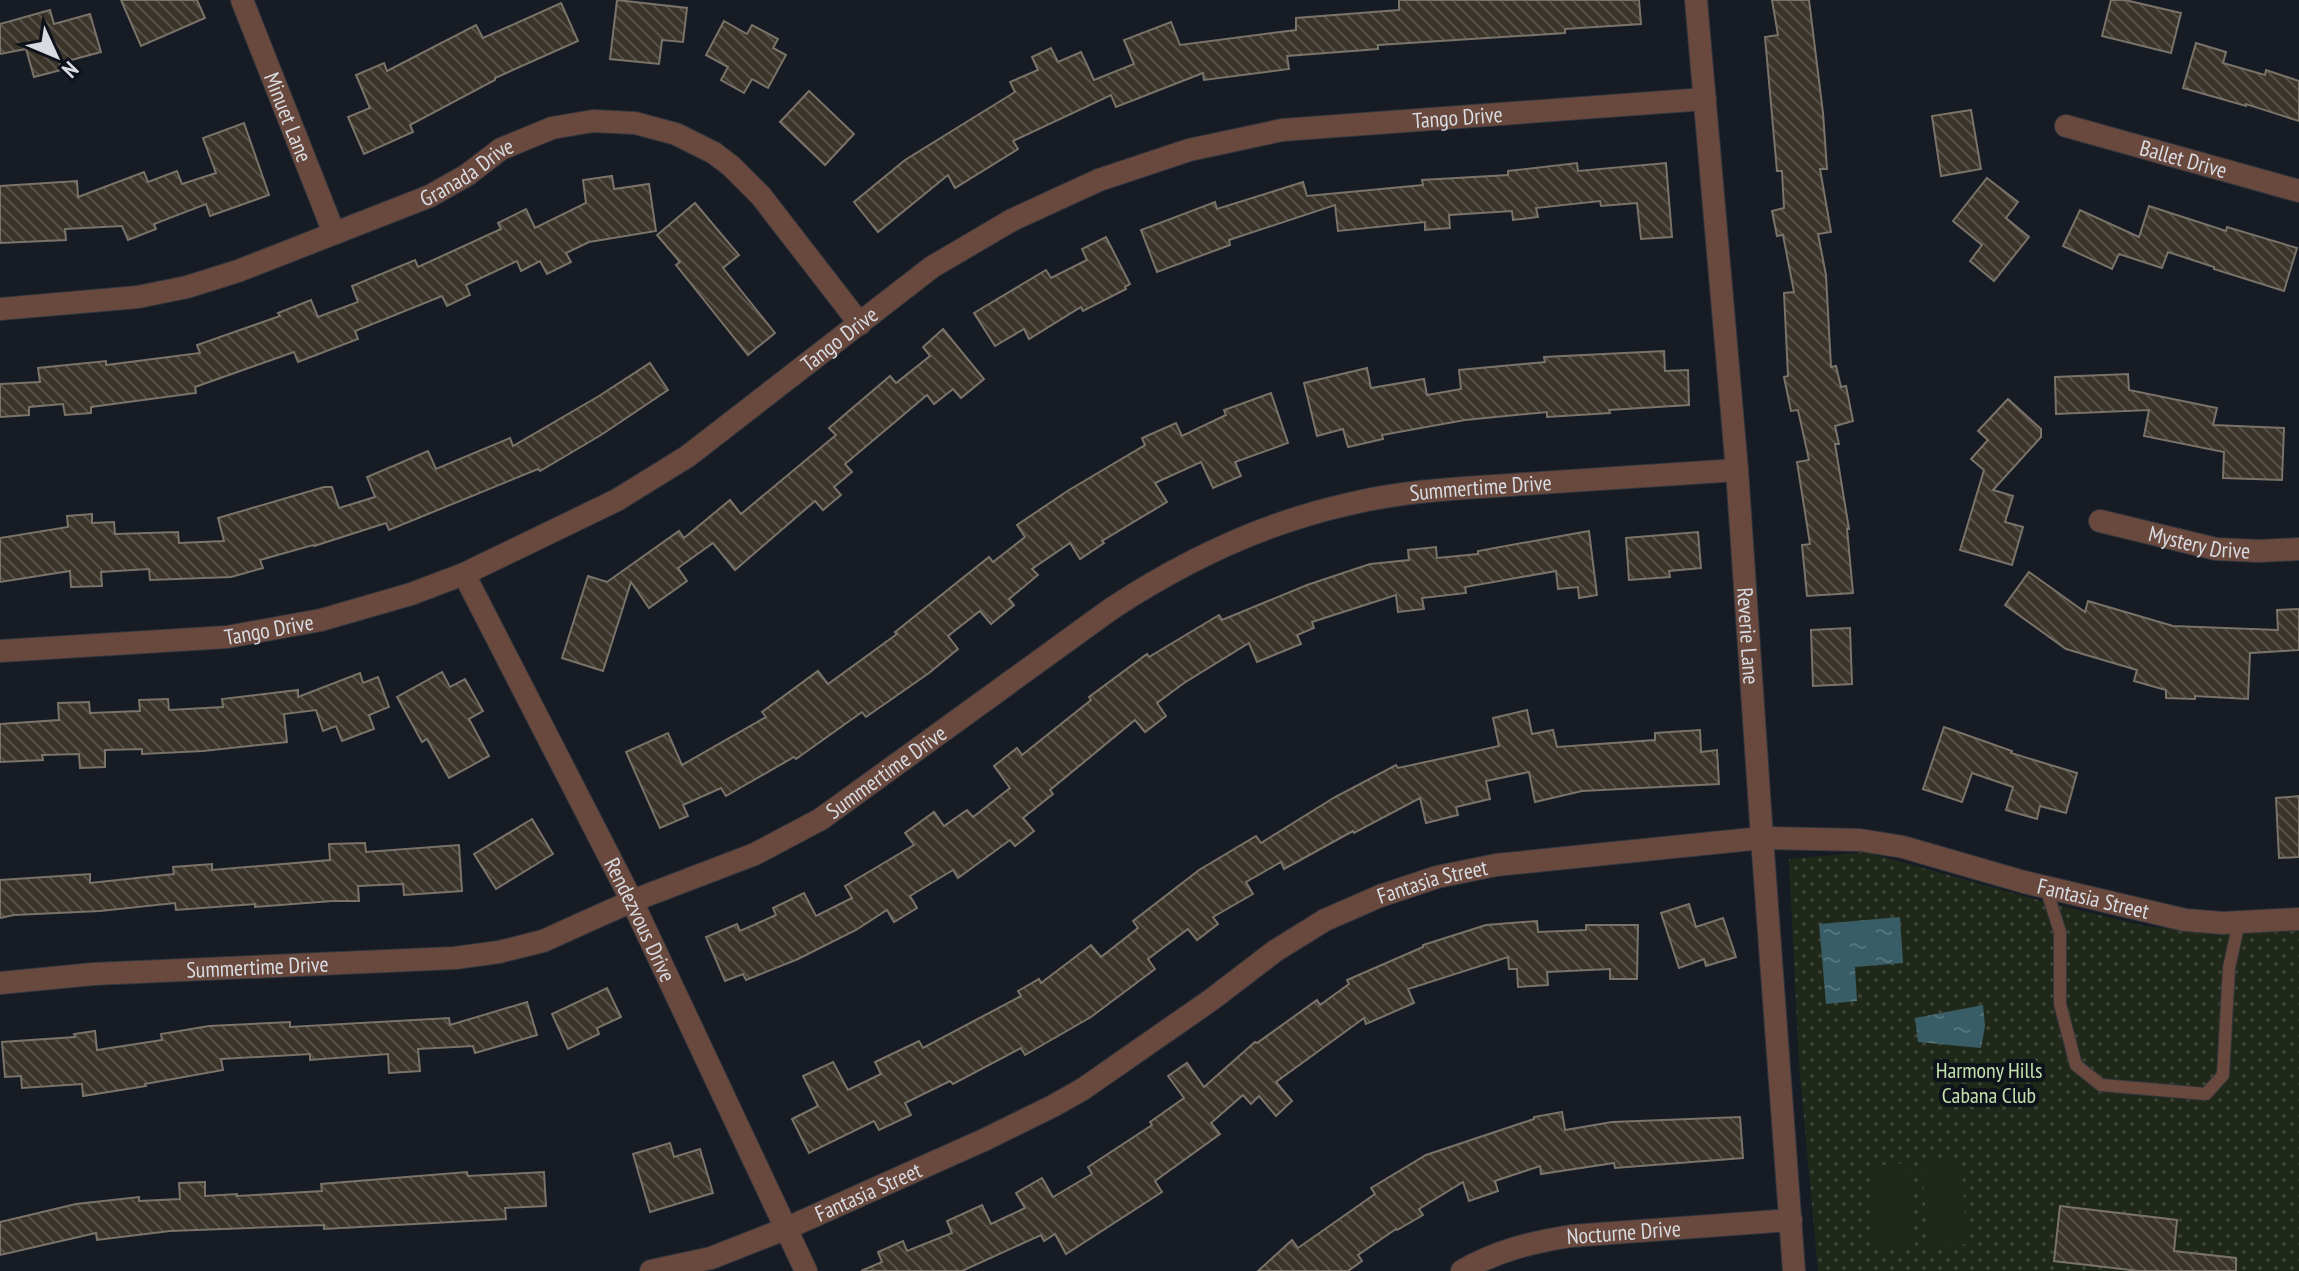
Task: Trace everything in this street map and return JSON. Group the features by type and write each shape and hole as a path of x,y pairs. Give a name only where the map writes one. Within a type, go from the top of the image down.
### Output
{"street":[{"name":"Minuet Lane","path":"242,0 334,233"},
{"name":"Reverie Lane","path":"1696,0 1737,470 1794,1271"},
{"name":"Tango Drive","path":"0,651 227,637 321,620 411,594 464,574 629,493 688,456 932,267 1012,220 1099,180 1189,150 1282,130 1705,99"},
{"name":"Granada Drive","path":"0,309 138,297 187,287 238,271 430,196 467,175 501,149 552,128 593,121 635,123 676,134 714,153 761,196 860,324"},
{"name":"Ballet Drive","path":"2066,126 2299,191"},
{"name":"Summertime Drive","path":"0,983 93,974 455,958 499,952 543,941 632,901 755,854 821,819 1136,592 1213,550 1280,523 1349,504 1421,491 1737,470"},
{"name":"Mystery Drive","path":"2100,521 2216,549 2299,549"},
{"name":"Rendezvous Drive","path":"464,574 632,901 806,1271"},
{"name":"Fantasia Street","path":"651,1271 711,1258 785,1229 1053,1106 1083,1089 1211,1000 1275,951 1325,920 1380,896 1437,877 1496,865 1762,838 1860,840 1903,847 2046,888 2185,920 2239,922 2299,919"},
{"name":"Nocturne Drive","path":"1462,1271 1536,1241 1791,1220"}],"lane":[{"path":"2046,888 2060,932 2060,1004 2076,1065 2101,1085 2206,1094 2223,1075 2229,968 2239,922"}],"green space":[{"name":"Harmony Hills Cabana Club","path":"1865,852 2145,926 2210,933 2299,929 2299,1271 1818,1271 1799,1064 1789,859"},
{"path":"1961,1160 1967,1244 1928,1247 1922,1162"},
{"path":"1909,1163 1915,1248 1875,1250 1870,1166"}],"water":[{"path":"1900,917 1903,963 1855,967 1857,1001 1826,1004 1819,924"},
{"path":"1983,1005 1985,1026 1981,1048 1918,1042 1915,1018"}],"building":[{"path":"121,0 197,0 205,18 141,46"},
{"path":"617,0 687,8 683,42 662,40 659,64 610,59"},
{"path":"1399,0 1639,0 1641,24 1565,29 1565,33 1378,45 1378,49 1287,56 1289,69 1204,80 1203,73 1116,107 1111,95 1013,141 1018,149 955,188 948,175 878,232 854,202 905,160 1015,92 1010,82 1038,70 1032,57 1051,48 1058,62 1081,52 1094,80 1134,64 1124,40 1171,22 1180,45 1296,30 1296,18 1399,10"},
{"path":"1772,0 1809,0 1827,169 1820,169 1831,232 1818,234 1826,275 1831,367 1836,366 1841,387 1846,386 1853,421 1835,426 1839,444 1835,444 1849,529 1853,593 1807,596 1802,545 1810,544 1797,462 1809,460 1798,410 1791,411 1784,377 1788,376 1784,293 1794,292 1783,235 1777,236 1772,211 1784,208 1782,171 1777,171 1765,37 1778,35"},
{"path":"2111,0 2125,0 2181,13 2171,53 2102,36"},
{"path":"561,3 578,41 495,78 410,125 413,132 364,154 348,117 370,108 356,75 384,63 387,71 476,25 483,38"},
{"path":"50,10 54,24 90,14 101,52 60,63 61,70 34,77 26,49 0,54 0,24"},
{"path":"724,21 747,34 752,25 778,39 773,48 786,55 768,88 752,79 744,93 721,80 728,67 706,55"},
{"path":"2196,43 2226,52 2223,63 2265,75 2266,70 2299,81 2299,121 2183,88"},
{"path":"809,91 854,134 825,165 780,122"},
{"path":"1971,110 1981,169 1941,176 1932,116"},
{"path":"244,123 269,195 210,216 206,204 154,224 156,229 128,240 122,226 65,229 66,240 0,243 0,186 77,181 78,197 144,172 148,182 177,171 182,184 216,173 203,138"},
{"path":"1577,163 1578,171 1666,163 1672,237 1641,239 1637,203 1601,206 1600,201 1536,208 1538,217 1513,220 1512,211 1449,215 1450,228 1425,230 1425,222 1338,231 1335,205 1229,240 1230,245 1157,272 1141,230 1215,202 1217,209 1303,182 1307,196 1423,185 1422,180 1508,175 1508,171"},
{"path":"612,176 614,189 649,184 656,231 589,242 566,253 571,262 547,274 540,261 521,271 517,261 466,285 470,295 447,306 442,296 355,331 358,339 298,362 294,352 195,387 196,393 91,407 91,413 65,415 63,404 29,407 29,415 0,417 0,384 40,382 38,368 106,361 106,365 200,353 197,345 280,316 278,313 311,300 318,317 358,302 352,286 415,260 418,267 501,229 498,223 526,209 535,228 586,203 583,180"},
{"path":"1987,178 2018,202 2006,218 2029,237 1994,281 1970,261 1982,245 1953,221"},
{"path":"695,203 739,255 723,268 775,333 748,355 676,265 680,262 657,235"},
{"path":"2149,206 2226,231 2227,227 2297,248 2284,291 2168,252 2162,268 2119,254 2112,269 2063,246 2080,210 2139,237"},
{"path":"1106,237 1130,284 1126,289 1083,311 1081,307 1029,339 1024,329 995,346 974,313 1046,270 1051,278 1087,260 1082,249"},
{"path":"943,329 984,379 961,398 953,389 934,404 927,395 845,464 852,472 834,487 841,495 823,510 815,501 735,570 713,543 678,568 687,581 649,608 631,582 603,671 562,658 588,576 607,582 679,531 684,538 730,500 741,514 836,435 829,428 890,376 896,383 930,356 923,347"},
{"path":"1664,351 1665,371 1688,370 1689,405 1609,410 1610,413 1547,417 1547,412 1465,420 1382,435 1383,439 1348,447 1343,429 1317,436 1304,383 1367,368 1371,388 1424,379 1427,395 1461,389 1459,370 1545,362 1544,357"},
{"path":"650,363 668,390 601,435 540,471 538,469 389,530 386,523 260,560 263,568 231,577 150,580 149,569 101,572 102,586 71,587 70,571 0,582 0,538 68,527 67,516 92,514 92,523 114,522 115,534 178,532 179,543 224,541 218,518 324,487 332,487 339,508 375,497 367,477 428,451 436,469 510,438 513,446"},
{"path":"2128,374 2129,390 2217,408 2213,425 2284,428 2282,480 2223,478 2224,452 2144,436 2149,410 2056,414 2055,377"},
{"path":"1271,393 1288,443 1235,462 1241,476 1213,488 1201,462 1155,483 1167,502 1102,541 1104,543 1080,559 1070,543 1032,569 1038,575 1009,599 1014,605 991,624 980,611 948,636 958,649 866,717 862,712 796,759 794,757 726,796 721,788 683,805 688,816 660,828 626,752 668,733 682,765 766,717 762,712 818,671 828,684 897,634 895,632 989,557 993,562 1025,537 1017,525 1145,445 1142,438 1176,423 1182,436 1226,415 1224,410"},
{"path":"2008,399 2041,429 2041,437 1993,490 2013,496 2005,522 2023,527 2012,565 1960,550 1984,470 1971,459 1988,440 1978,431"},
{"path":"1589,531 1597,595 1579,598 1578,587 1558,589 1556,571 1465,587 1466,593 1422,598 1424,609 1398,612 1396,595 1312,622 1314,628 1297,635 1301,644 1257,662 1249,643 1157,703 1166,716 1145,732 1135,720 1050,790 1053,794 1023,818 1034,831 1015,846 1010,840 958,878 953,870 910,896 917,908 894,922 887,910 856,930 798,959 746,980 743,974 725,981 706,937 737,924 740,931 776,915 773,908 804,893 816,916 852,898 845,886 914,845 905,833 934,812 944,826 967,810 973,817 1010,788 994,766 1017,748 1022,755 1091,700 1089,697 1147,654 1149,657 1219,615 1222,620 1307,585 1370,564 1409,560 1408,550 1436,547 1437,558 1478,554 1478,551"},
{"path":"1698,532 1701,568 1669,571 1670,577 1629,580 1626,538"},
{"path":"2029,572 2085,612 2088,601 2173,626 2278,630 2277,610 2299,609 2299,650 2250,653 2248,699 2166,698 2166,690 2134,681 2137,670 2066,649 2005,605"},
{"path":"1850,628 1852,684 1813,686 1811,630"},
{"path":"442,672 450,687 465,679 483,711 469,719 489,756 449,778 427,739 422,742 397,697"},
{"path":"360,673 363,683 378,677 389,707 369,715 374,729 342,741 336,726 323,731 316,710 284,714 287,742 142,754 142,749 105,750 105,767 80,768 79,754 42,755 43,760 0,762 0,724 59,720 58,703 89,702 90,713 140,711 139,700 168,699 169,710 223,707 222,699 298,690 298,697"},
{"path":"1527,710 1532,734 1553,730 1557,747 1655,740 1655,733 1700,730 1701,752 1717,750 1719,784 1582,791 1535,802 1529,772 1486,781 1490,799 1456,807 1458,815 1426,823 1420,798 1284,869 1281,862 1246,882 1253,894 1213,917 1218,924 1197,940 1188,929 1148,959 1155,969 1091,1017 1025,1055 1021,1048 953,1084 950,1081 905,1103 911,1115 879,1130 874,1121 809,1153 792,1119 818,1106 803,1076 833,1062 848,1090 881,1074 875,1062 919,1041 923,1048 1021,996 1018,991 1039,979 1041,983 1091,945 1101,957 1138,928 1133,921 1199,870 1256,836 1261,843 1335,797 1396,765 1398,768 1499,746 1493,718"},
{"path":"1944,727 2011,753 2077,773 2066,813 2040,806 2037,819 2006,810 2013,787 1972,773 1962,802 1923,789"},
{"path":"2299,796 2299,857 2279,858 2276,798"},
{"path":"532,819 553,854 496,889 474,854"},
{"path":"365,843 366,852 459,845 462,891 404,895 403,884 358,886 359,901 176,910 175,903 0,918 0,880 90,874 90,883 174,874 173,867 212,864 212,870 330,860 329,844"},
{"path":"1689,904 1696,927 1723,918 1736,957 1706,966 1704,959 1679,968 1661,913"},
{"path":"1537,921 1538,932 1586,930 1586,925 1638,925 1637,979 1610,979 1610,969 1547,972 1548,985 1518,987 1517,969 1509,969 1508,957 1408,989 1414,1003 1366,1024 1364,1018 1276,1082 1292,1101 1276,1116 1259,1096 1251,1104 1243,1095 1211,1123 1220,1134 1155,1181 1162,1192 1066,1254 1055,1234 1044,1241 1041,1235 962,1271 861,1271 882,1262 878,1252 903,1241 907,1251 952,1233 947,1221 982,1205 991,1224 1025,1208 1016,1193 1042,1178 1053,1197 1092,1174 1088,1167 1152,1125 1150,1122 1184,1098 1168,1076 1187,1063 1204,1087 1255,1042 1317,1000 1320,1005 1349,984 1347,980 1423,945 1486,925"},
{"path":"607,988 621,1017 597,1028 599,1034 568,1049 552,1014"},
{"path":"527,1002 537,1035 475,1053 473,1046 418,1049 420,1071 389,1073 388,1054 310,1060 310,1054 221,1059 223,1070 83,1096 82,1084 22,1088 21,1076 5,1077 2,1042 75,1037 74,1034 95,1031 97,1050 162,1040 161,1034 209,1026 290,1022 290,1027 449,1018 450,1025"},
{"path":"1562,1112 1565,1130 1612,1122 1740,1117 1743,1158 1615,1168 1614,1163 1541,1174 1540,1166 1495,1181 1498,1191 1469,1201 1463,1182 1419,1209 1423,1215 1358,1255 1362,1261 1348,1271 1258,1271 1292,1240 1298,1248 1375,1194 1371,1188 1426,1155 1534,1117"},
{"path":"670,1143 674,1157 700,1149 713,1193 650,1212 633,1154"},
{"path":"467,1172 468,1176 544,1172 546,1206 505,1208 506,1219 324,1229 324,1225 170,1231 97,1240 96,1233 0,1255 0,1222 76,1204 139,1197 139,1201 180,1199 179,1183 205,1182 205,1196 237,1196 322,1191 321,1184"},
{"path":"2060,1206 2177,1220 2174,1251 2236,1258 2236,1271 2139,1271 2054,1261"}]}
